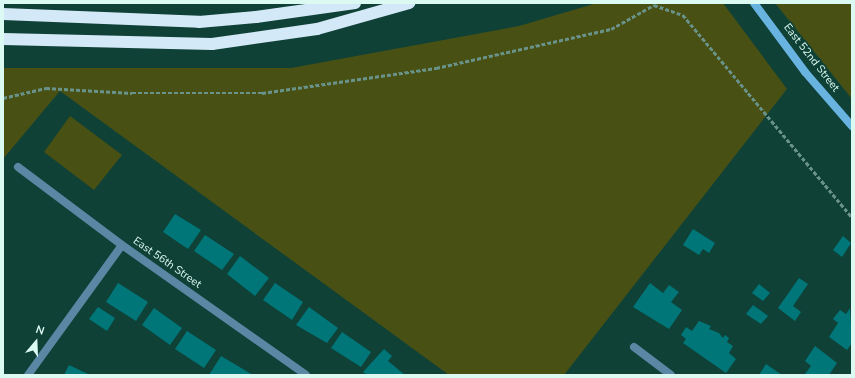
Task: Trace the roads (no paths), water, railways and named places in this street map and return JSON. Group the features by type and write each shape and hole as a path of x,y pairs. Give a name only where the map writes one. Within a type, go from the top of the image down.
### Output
{"highway":[{"path":"3,14 198,22 256,17 355,3"},
{"path":"3,39 212,44 317,29 409,3"}],"main road":[{"name":"East 52nd Street","path":"754,3 805,72 852,126"}],"street":[{"name":"East 56th Street","path":"18,167 122,245 306,375"},
{"path":"28,375 122,245"},
{"path":"634,347 671,375"}]}
